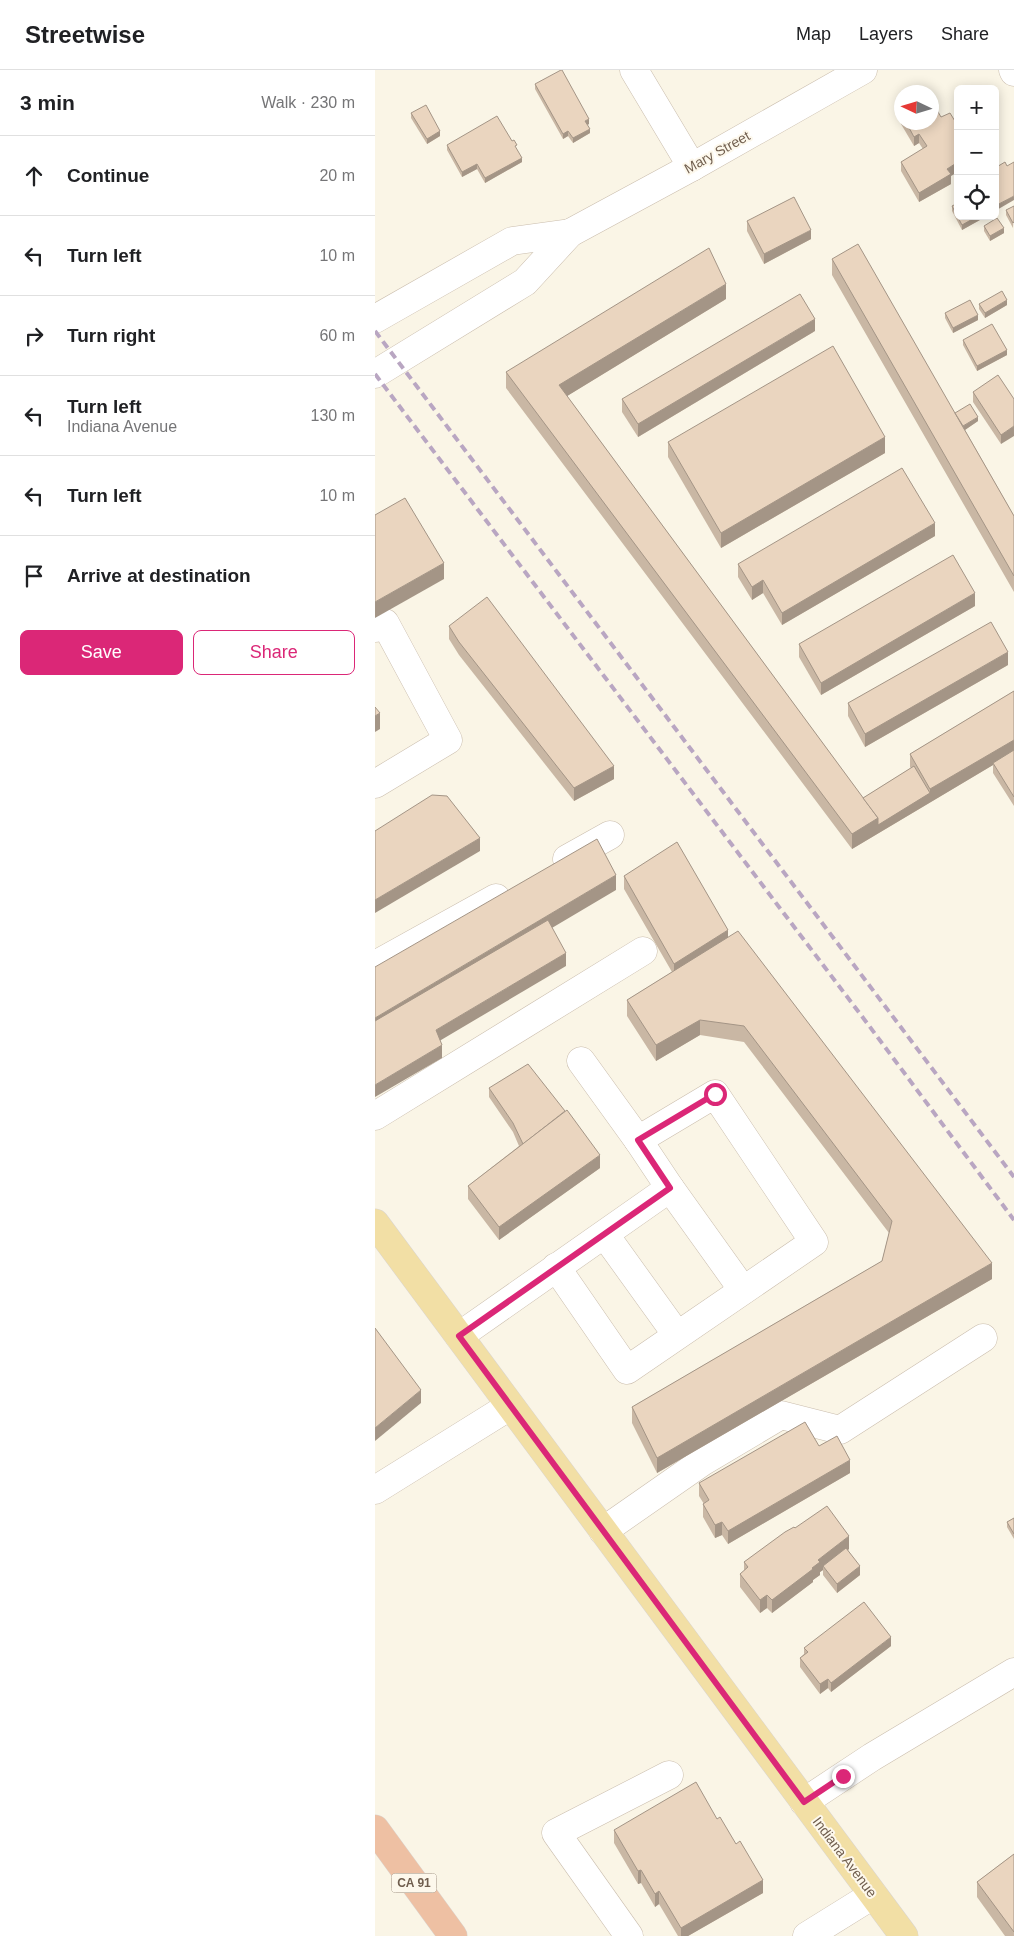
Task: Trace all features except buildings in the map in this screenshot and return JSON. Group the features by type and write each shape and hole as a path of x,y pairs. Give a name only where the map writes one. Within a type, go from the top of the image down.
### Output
{"highway":[{"name":"CA 91","path":"375,1829 453,1936"}],"main road":[{"name":"Indiana Avenue","path":"375,1223 903,1936"}],"street":[{"path":"634,70 692,167"},
{"name":"Mary Street","path":"375,374 525,282 570,233 692,167 863,70"},
{"name":"Mary Street","path":"375,318 512,241 570,233"},
{"path":"375,628 385,623 448,740 375,784"},
{"path":"549,869 610,835"},
{"path":"375,965 514,888"},
{"path":"375,1116 643,951"},
{"path":"581,1061 743,1290"},
{"path":"556,1267 627,1370 814,1242 715,1094 638,1140"},
{"path":"459,1336 670,1188"},
{"path":"605,1235 677,1335"},
{"path":"603,1530 702,1462 781,1415 840,1430 983,1338"},
{"path":"375,1490 511,1406"},
{"path":"804,1802 873,1756 1014,1672"},
{"path":"629,1936 556,1833 669,1775"},
{"path":"807,1936 873,1895"}],"railway":[{"path":"375,331 1014,1177"},
{"path":"375,374 1014,1220"}],"route":[{"path":"715,1094 638,1140 670,1188 459,1336 804,1802 843,1776"}]}
